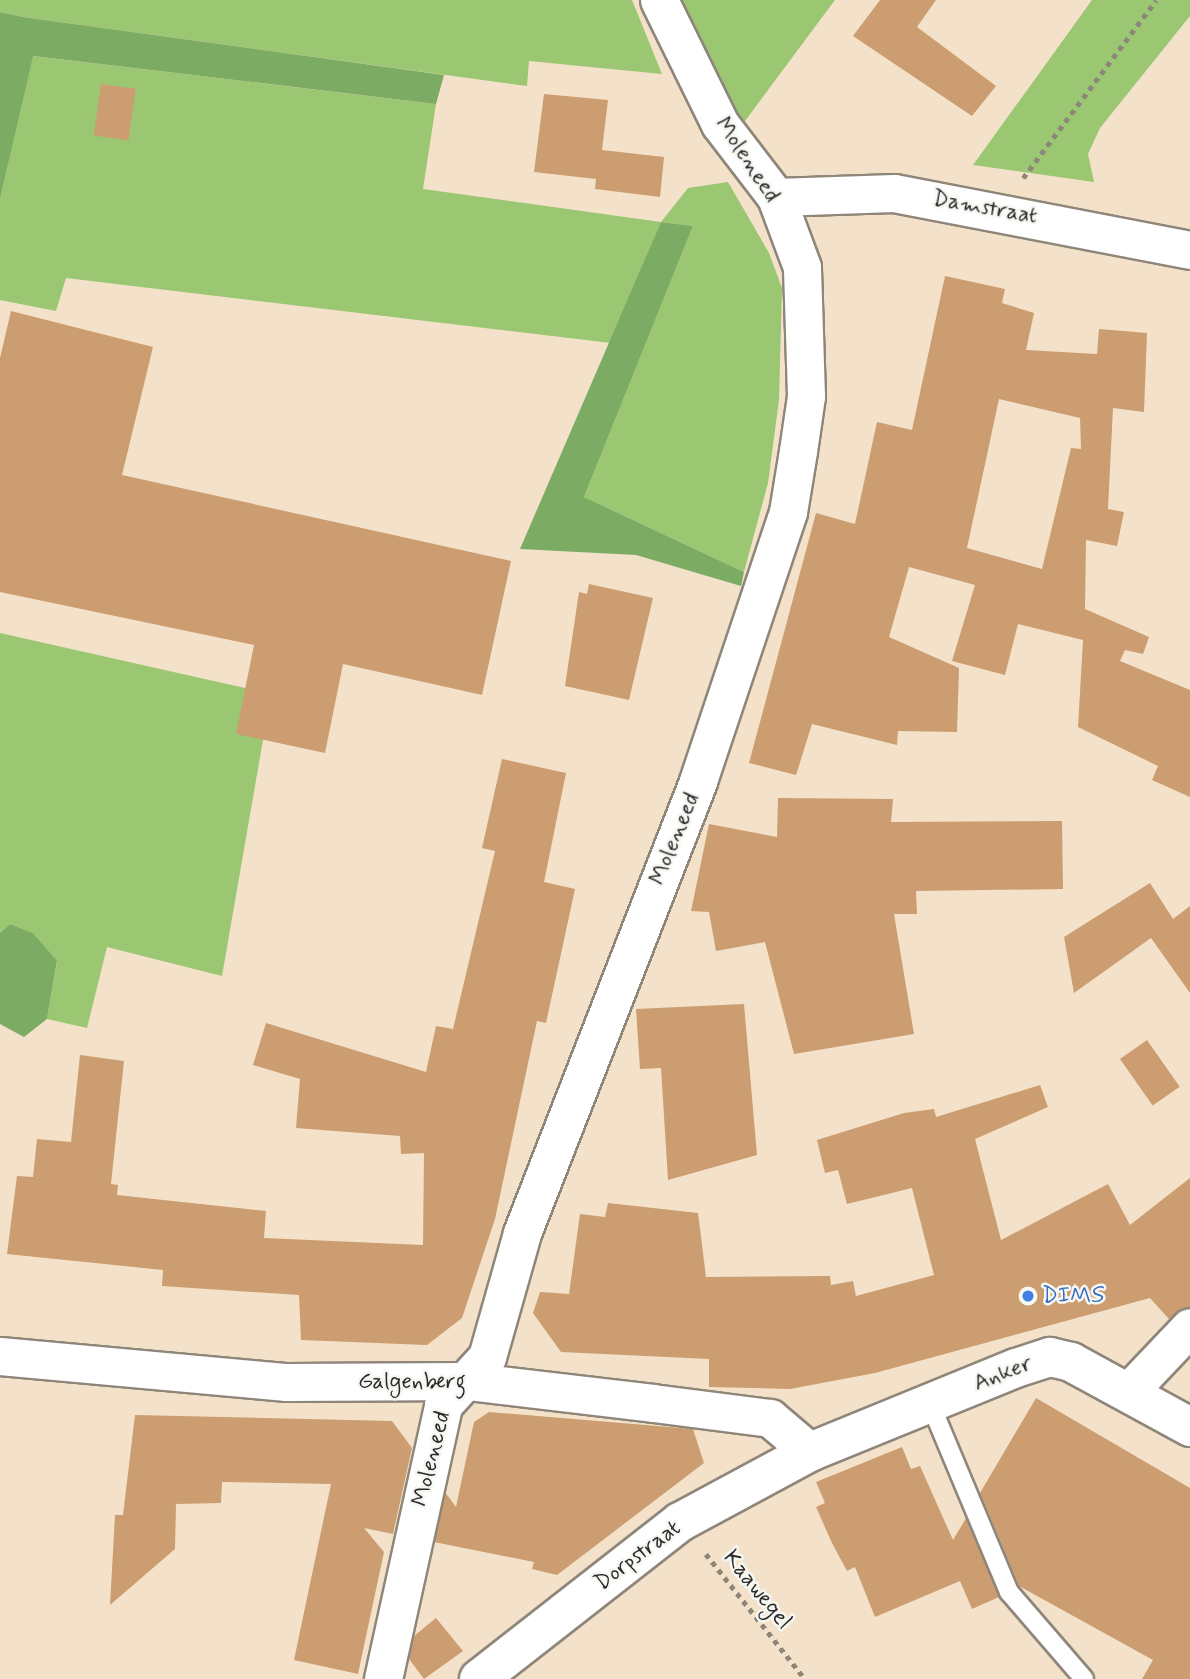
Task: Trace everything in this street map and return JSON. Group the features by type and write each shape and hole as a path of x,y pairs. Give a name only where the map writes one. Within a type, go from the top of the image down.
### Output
{"street":[{"name":"Moleneed","path":"383,1679 443,1405 487,1357 522,1233 698,781 788,512 806,396 802,267 776,197 720,124 659,0"},
{"name":"Damstraat","path":"776,197 894,193 1000,210 1190,250"},
{"path":"1129,1391 1190,1326"},
{"name":"Galgenberg","path":"0,1356 194,1377 467,1381 770,1418 810,1452"},
{"name":"Anker","path":"810,1452 1050,1357 1097,1371 1190,1427"},
{"name":"Dorpstraat","path":"479,1679 680,1522 810,1452"}],"lane":[{"path":"930,1403 1009,1592 1084,1679"}],"path":[{"path":"1000,210 1156,0"},
{"name":"Kaawegel","path":"680,1522 806,1679"}],"green space":[{"path":"0,0 632,0 662,74 529,61 527,86 23,17 0,12"},
{"path":"680,0 835,0 739,129"},
{"path":"1092,0 1190,0 1190,16 1100,128 1088,154 1094,182 973,165"},
{"path":"0,12 444,75 436,104 33,56 0,199"},
{"path":"32,56 436,104 423,189 661,222 611,343 66,278 56,311 0,300 0,199"},
{"path":"728,182 769,253 782,288 779,400 768,483 744,572 584,497 693,226 661,222 688,188"},
{"path":"661,222 693,226 584,497 744,572 741,586 636,555 520,549"},
{"path":"0,633 271,694 222,976 107,947 87,1028 47,1019 57,962 33,933 10,924 0,933"},
{"path":"10,924 33,933 57,961 47,1019 24,1037 0,1024 0,933"}],"building":[{"path":"880,0 936,0 917,27 996,86 972,116 853,36"},
{"path":"101,84 136,89 128,140 94,135"},
{"path":"544,94 608,100 602,150 664,157 660,197 595,189 596,179 534,172"},
{"path":"945,276 1005,289 1002,303 1034,313 1026,350 1097,354 1099,329 1147,333 1144,412 1113,408 1108,509 1124,512 1117,546 1086,540 1085,609 1149,637 1143,654 1125,650 1120,661 1190,690 1190,797 1152,780 1158,766 1078,727 1083,640 1018,624 1005,675 952,661 975,585 909,567 889,637 959,668 957,732 898,731 897,745 812,724 796,775 749,763 816,513 855,524 877,422 912,430","holes":["999,399 1080,418 1081,449 1071,448 1042,569 967,548"]},
{"path":"11,311 153,347 122,475 511,561 482,695 343,664 325,753 236,734 254,645 0,592 0,358"},
{"path":"589,584 653,598 629,700 565,686 579,592 587,594"},
{"path":"502,759 566,773 544,882 575,889 546,1023 537,1021 495,1219 462,1318 427,1345 301,1340 299,1295 162,1286 163,1270 7,1254 17,1176 33,1177 37,1139 71,1142 80,1055 124,1061 111,1184 118,1185 117,1195 266,1211 264,1238 423,1245 424,1153 401,1154 400,1136 296,1128 300,1079 253,1065 266,1023 426,1072 436,1026 453,1029 495,851 482,848"},
{"path":"778,798 893,799 891,822 1062,821 1063,889 916,891 917,914 894,914 914,1034 794,1054 765,942 716,951 709,912 691,911 709,824 777,837"},
{"path":"1150,883 1173,919 1190,906 1190,993 1151,938 1074,993 1064,937"},
{"path":"744,1004 757,1155 668,1180 661,1068 640,1069 636,1009"},
{"path":"1147,1040 1180,1087 1153,1106 1120,1059"},
{"path":"1040,1085 1048,1107 975,1139 1001,1240 1108,1184 1130,1225 1190,1178 1190,1307 1169,1319 1150,1298 875,1373 790,1389 709,1387 709,1359 561,1352 533,1313 540,1292 569,1294 580,1214 605,1217 608,1203 698,1213 706,1277 830,1276 831,1285 853,1281 856,1296 934,1275 912,1188 847,1204 838,1170 825,1173 817,1140 904,1113 934,1109 936,1117"},
{"path":"1036,1398 1190,1488 1190,1679 1142,1679 1153,1660 1019,1586 980,1493"},
{"path":"489,1412 693,1429 704,1463 557,1575 532,1569 534,1562 434,1542 445,1492 456,1507 474,1422"},
{"path":"135,1415 392,1421 412,1448 393,1534 364,1528 384,1552 358,1674 294,1660 331,1484 222,1482 221,1503 176,1504 175,1549 110,1605 115,1515 123,1515"},
{"path":"902,1447 911,1469 920,1466 953,1540 966,1518 999,1597 972,1609 960,1581 875,1617 855,1567 847,1571 816,1507 825,1503 816,1482"},
{"path":"436,1618 463,1651 424,1679 409,1659 414,1636"}],"place":[{"name":"DIMS","path":"1028,1296"}]}
